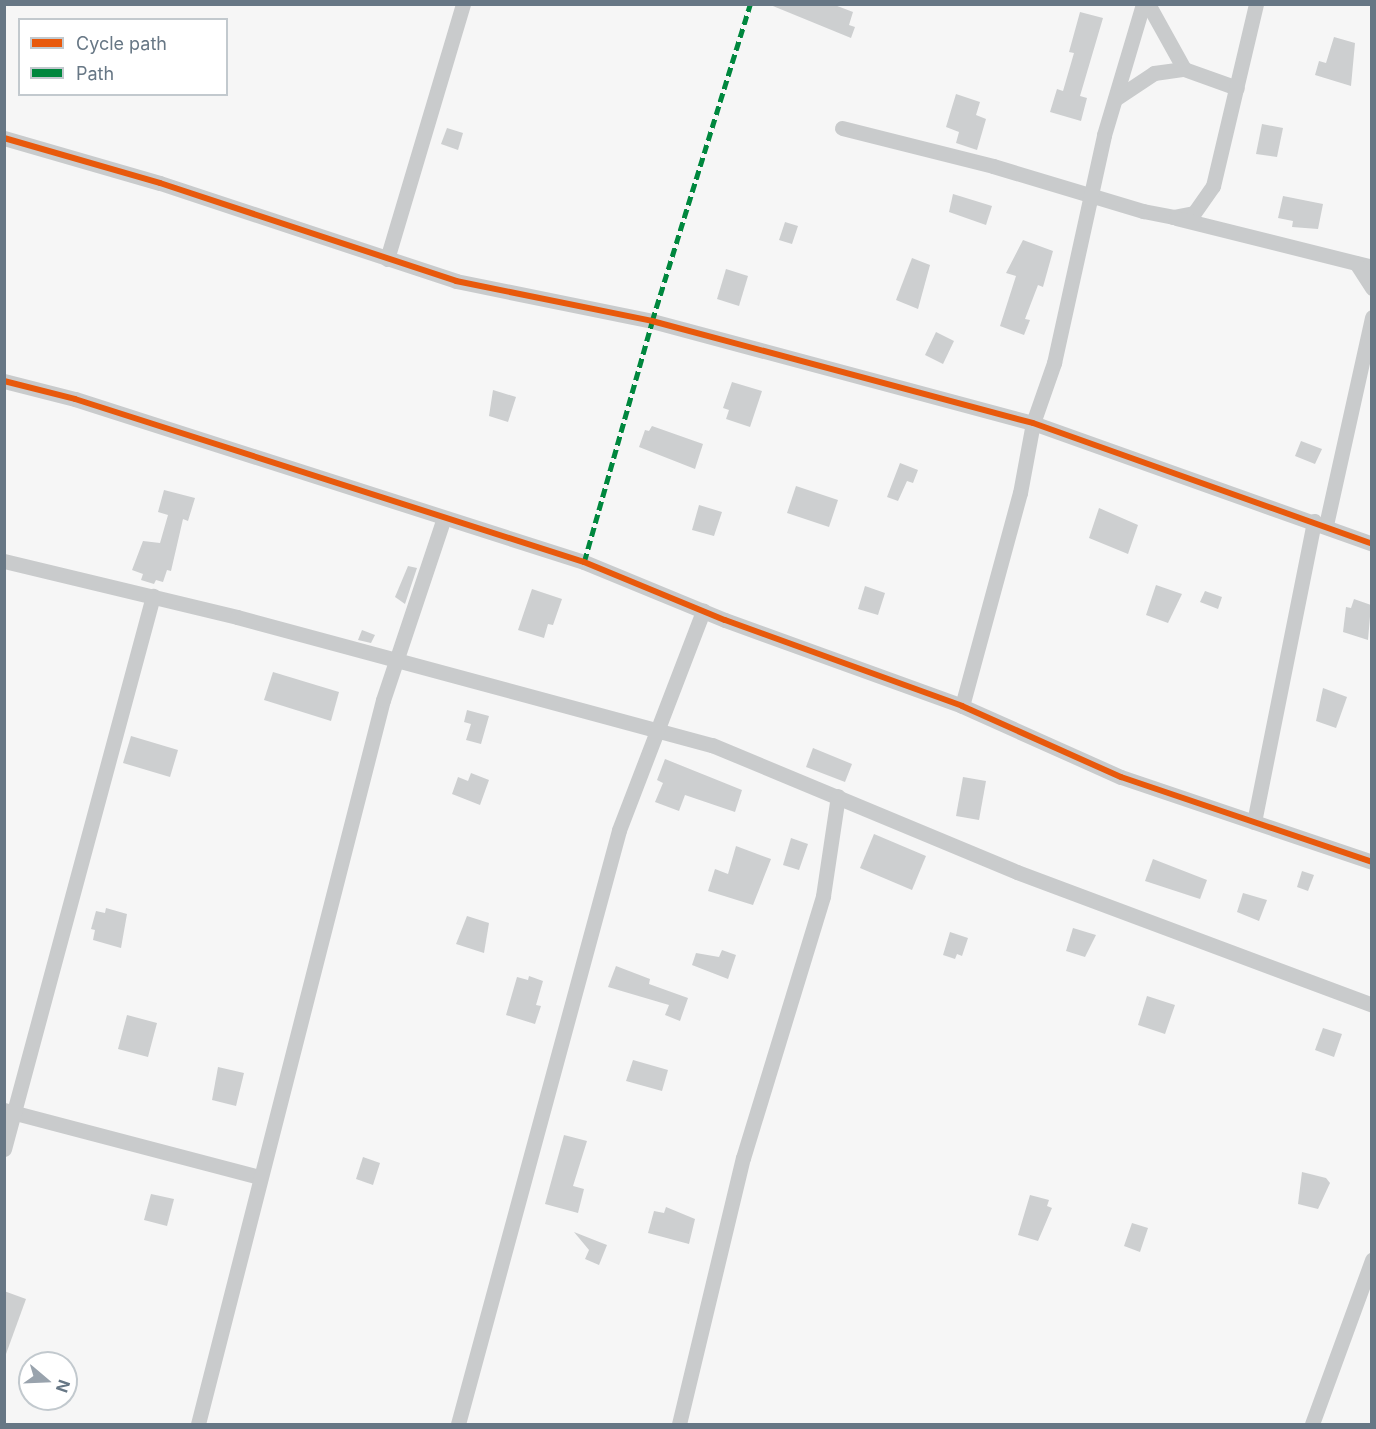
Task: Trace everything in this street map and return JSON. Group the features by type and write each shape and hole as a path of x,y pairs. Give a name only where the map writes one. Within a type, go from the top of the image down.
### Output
{"street":[{"path":"387,259 463,4"},
{"path":"962,706 1020,493 1033,423 1054,363 1115,99 1143,4"},
{"path":"1148,4 1184,69"},
{"path":"1173,217 1194,213 1214,186 1256,4"},
{"path":"1115,99 1154,73 1184,69 1237,88"},
{"path":"842,128 993,166 1091,197 1371,267"},
{"path":"4,138 160,183 456,281 652,321 812,361 1033,423 1320,523 1371,544"},
{"path":"1356,263 1371,288"},
{"path":"1254,822 1320,523 1371,317"},
{"path":"4,381 75,399 584,562 703,611 962,706 1121,777 1371,862"},
{"path":"198,1425 259,1177 383,700 444,518"},
{"path":"4,561 153,596 712,745 1017,873 1371,1005"},
{"path":"4,1149 10,1112 153,596"},
{"path":"458,1425 587,938 618,830 703,611"},
{"path":"679,1425 743,1158 823,896 838,796"},
{"path":"10,1112 259,1177"},
{"path":"1312,1425 1371,1260"}],"building":[{"path":"768,4 832,4 853,12 849,25 855,27 851,38"},
{"path":"1080,12 1103,18 1080,96 1087,98 1081,121 1050,112 1057,89 1063,91 1074,53 1069,52"},
{"path":"1334,37 1355,43 1351,86 1315,75 1319,61 1326,63"},
{"path":"956,94 980,102 976,115 986,119 977,150 956,143 959,132 946,127"},
{"path":"1262,124 1283,128 1277,157 1256,154"},
{"path":"447,128 463,133 458,150 441,144"},
{"path":"953,194 992,206 986,225 949,212"},
{"path":"1283,196 1323,204 1318,229 1292,227 1293,221 1278,218"},
{"path":"785,222 798,226 792,244 779,240"},
{"path":"1023,240 1053,251 1043,287 1038,285 1025,319 1030,320 1024,335 1000,326 1016,276 1006,273"},
{"path":"912,258 930,265 918,309 896,300"},
{"path":"726,269 748,276 739,306 717,299"},
{"path":"936,332 954,341 943,364 925,355"},
{"path":"732,382 762,391 750,427 726,419 729,410 723,408"},
{"path":"493,390 516,397 508,422 489,416"},
{"path":"652,426 703,444 695,469 639,447 645,430 649,431"},
{"path":"1301,441 1322,449 1315,464 1295,456"},
{"path":"900,463 918,470 913,483 907,481 898,501 887,497"},
{"path":"796,486 838,500 829,527 787,513"},
{"path":"164,490 195,498 188,521 183,519 171,571 167,570 163,582 156,580 154,584 141,580 143,574 132,570 143,541 160,543 168,515 158,512"},
{"path":"699,505 722,512 714,536 692,530"},
{"path":"1099,508 1138,525 1128,554 1089,538"},
{"path":"408,566 417,568 405,604 395,597"},
{"path":"1156,585 1182,594 1168,623 1146,615"},
{"path":"865,586 885,593 878,615 858,609"},
{"path":"532,589 562,599 553,625 548,624 544,638 518,630"},
{"path":"1205,591 1222,597 1218,609 1200,602"},
{"path":"1354,599 1371,605 1368,640 1343,632 1346,607 1351,608"},
{"path":"362,630 375,635 371,643 358,640"},
{"path":"273,672 339,692 331,721 264,700"},
{"path":"1323,688 1347,697 1336,728 1316,721"},
{"path":"467,710 489,716 481,744 466,740 471,724 464,722"},
{"path":"131,736 178,750 170,777 123,763"},
{"path":"813,748 852,764 845,782 806,767"},
{"path":"665,759 742,790 735,812 685,795 679,811 655,802 663,783 657,780"},
{"path":"471,773 489,780 480,805 452,794 458,777 468,781"},
{"path":"963,777 986,781 979,820 956,816"},
{"path":"874,834 926,856 912,890 860,868"},
{"path":"791,838 808,844 799,870 783,865"},
{"path":"736,846 771,859 753,905 708,891 715,869 728,874"},
{"path":"1153,859 1207,880 1200,899 1145,881"},
{"path":"1302,871 1314,875 1308,891 1297,887"},
{"path":"1243,893 1267,900 1259,921 1237,912"},
{"path":"106,908 127,914 121,948 93,940 95,930 91,929 96,911 105,913"},
{"path":"467,916 489,923 484,953 456,944"},
{"path":"1073,928 1096,935 1085,957 1066,951"},
{"path":"950,932 968,938 962,956 957,954 955,959 943,955"},
{"path":"722,950 736,955 728,979 692,965 696,953 719,957"},
{"path":"616,966 650,979 649,984 688,998 680,1021 665,1015 669,1005 608,987"},
{"path":"529,976 543,981 536,1005 541,1006 535,1024 506,1015 517,977 528,980"},
{"path":"1147,996 1175,1005 1165,1034 1138,1025"},
{"path":"127,1015 157,1023 148,1057 118,1049"},
{"path":"1323,1028 1342,1034 1334,1057 1315,1050"},
{"path":"633,1060 668,1070 662,1091 626,1081"},
{"path":"218,1067 244,1073 236,1106 212,1100"},
{"path":"564,1135 587,1141 573,1186 584,1189 578,1213 545,1204"},
{"path":"363,1157 380,1163 373,1185 356,1179"},
{"path":"1302,1172 1326,1178 1330,1183 1318,1209 1298,1204"},
{"path":"151,1194 174,1199 167,1226 144,1220"},
{"path":"1030,1195 1049,1200 1047,1206 1052,1208 1038,1241 1018,1235"},
{"path":"666,1207 695,1219 689,1244 648,1233 654,1211 664,1213"},
{"path":"1132,1223 1148,1228 1140,1252 1124,1246"},
{"path":"574,1232 607,1245 599,1265 585,1259 589,1250"},
{"path":"4,1291 26,1299 6,1354 4,1354"}],"marked path":[{"path":"584,562 652,321 750,4"}],"cycle path":[{"path":"4,138 160,183 456,281 652,321 1033,423 1372,544"},
{"path":"4,381 75,399 584,562 725,620 962,706 1121,777 1372,862"}]}
